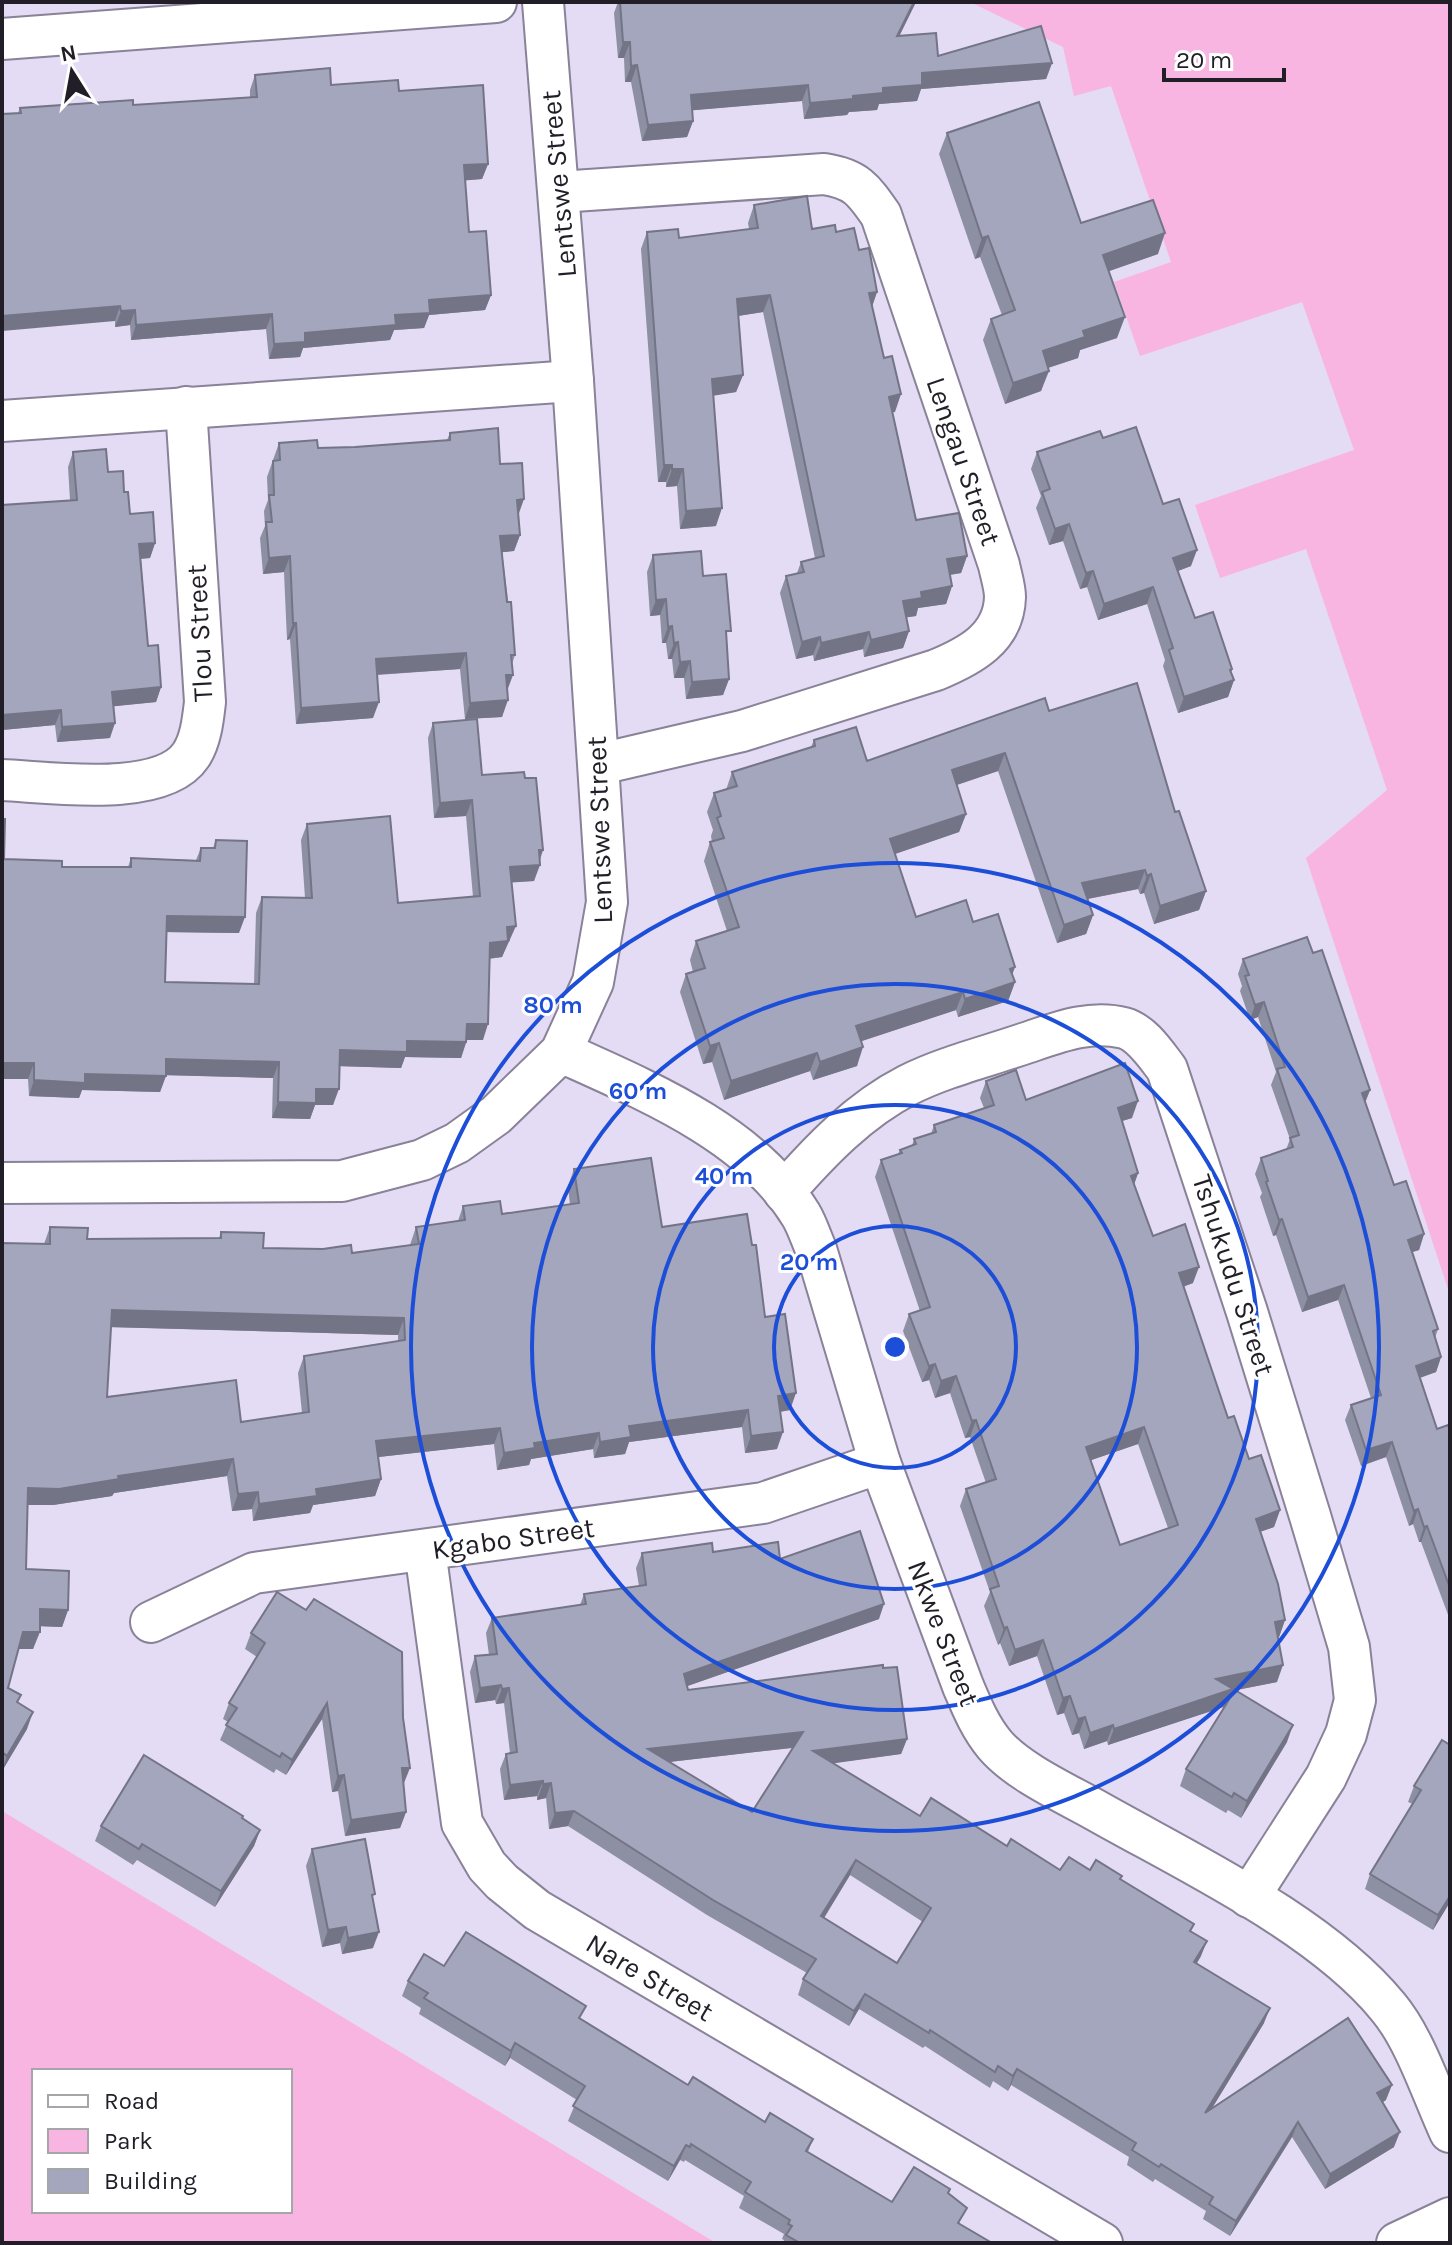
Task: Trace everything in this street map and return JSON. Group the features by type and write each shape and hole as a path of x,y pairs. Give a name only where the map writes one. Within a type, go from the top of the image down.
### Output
{"street":[{"path":"2,39 496,2"},
{"name":"Lentswe Street","path":"2,1183 342,1181 422,1160 457,1143 496,1115 561,1052 593,982 607,902 573,381 543,2"},
{"name":"Lengau Street","path":"559,192 824,174 846,177 864,191 881,215 999,565 1005,596 1001,617 989,640 965,658 742,731 600,764"},
{"path":"2,421 573,381"},
{"name":"Tlou Street","path":"2,780 135,784 167,775 191,757 200,734 205,702 186,407"},
{"name":"Tshukudu Street","path":"784,1192 827,1144 908,1085 955,1066 1067,1030 1098,1024 1127,1029 1150,1046 1167,1069 1315,1531 1349,1647 1355,1700 1346,1734 1326,1777 1249,1897"},
{"name":"Nkwe Street","path":"561,1052 651,1093 745,1151 784,1192 802,1217 816,1249 880,1463 963,1686 977,1718 996,1746 1041,1779 1249,1897 1359,1976 1390,2008 1450,2132"},
{"name":"Kgabo Street","path":"151,1622 254,1573 763,1503 880,1463"},
{"name":"Nare Street","path":"425,1550 462,1823 480,1856 502,1882 537,1910 1102,2243"},
{"path":"1397,2243 1450,2218"}],"green space":[{"path":"970,2 1450,2 1450,1295 1306,858 1387,790 1306,549 1220,578 1195,505 1354,450 1302,302 1140,356 1114,282 1171,262 1111,86 1074,96 1063,47"},
{"path":"2,1811 716,2243 2,2243"}],"building":[{"path":"620,2 914,2 897,36 936,33 938,56 1041,26 1052,63 922,73 922,85 883,88 883,93 810,103 808,85 691,95 693,121 648,125 637,65 631,66 630,42 623,42"},
{"path":"330,68 331,85 398,80 399,91 483,85 488,164 464,165 469,232 486,231 491,295 429,300 430,313 395,315 396,325 305,333 305,342 274,344 272,314 136,325 135,310 121,311 120,306 2,316 2,114 21,113 20,108 133,100 133,105 257,97 255,75"},
{"path":"1039,102 1081,223 1153,200 1165,233 1103,255 1125,317 1083,331 1085,337 1043,351 1049,371 1013,383 991,319 1015,310 988,236 982,238 947,133"},
{"path":"807,196 812,229 835,225 836,232 854,228 859,250 869,248 877,292 869,293 884,358 892,356 901,394 889,397 916,520 959,513 967,556 947,559 952,586 921,592 922,598 903,601 909,631 871,640 869,632 821,643 820,637 802,642 786,576 804,572 801,562 824,556 770,295 737,299 743,375 712,379 722,508 686,511 683,469 664,465 647,232 678,229 679,238 758,228 754,205"},
{"path":"1136,427 1163,504 1179,499 1197,550 1173,558 1195,618 1213,612 1234,680 1184,697 1169,650 1173,648 1153,587 1104,604 1093,571 1086,573 1069,524 1055,529 1042,492 1050,489 1037,452 1100,431 1103,438"},
{"path":"498,428 500,464 522,463 524,499 517,500 520,535 500,536 507,602 511,602 515,655 511,655 513,675 506,675 508,700 470,703 466,653 376,659 379,702 301,708 290,556 269,558 266,522 272,522 269,495 274,495 273,461 280,460 279,443 317,440 318,448 355,447 450,440 450,433"},
{"path":"106,449 108,472 123,471 130,514 153,512 155,543 139,544 148,646 158,645 161,687 112,692 115,723 62,727 61,710 2,715 2,505 77,500 73,452"},
{"path":"701,551 703,576 726,574 731,631 726,631 729,679 692,682 690,661 680,662 678,642 674,643 672,626 668,627 666,599 656,600 653,555"},
{"path":"1137,683 1175,812 1179,811 1206,891 1160,906 1151,874 1147,876 1145,870 1082,883 1093,915 1064,925 1005,753 952,770 966,814 890,839 916,917 966,900 973,922 998,914 1015,967 1010,969 1015,982 965,999 963,992 856,1026 863,1047 820,1062 817,1053 731,1081 719,1043 710,1046 686,974 705,968 696,941 739,927 710,842 724,838 717,818 721,816 714,793 737,786 732,772 815,746 814,740 856,727 867,761 1045,698 1049,711"},
{"path":"477,719 482,775 524,772 525,778 536,778 543,850 539,850 540,865 510,867 516,926 507,927 508,941 490,943 488,1024 467,1024 466,1042 407,1041 407,1052 340,1050 339,1089 316,1089 316,1103 278,1102 279,1062 166,1059 166,1076 85,1074 85,1083 34,1080 34,1063 2,1063 2,819 5,819 4,859 62,861 62,867 131,867 131,858 200,861 201,848 215,848 216,840 247,841 245,917 167,916 165,982 259,984 262,897 312,898 307,824 390,816 398,903 480,896 472,800 440,803 433,723"},
{"path":"1307,937 1313,953 1322,950 1370,1090 1362,1093 1394,1185 1406,1181 1424,1234 1408,1240 1438,1329 1433,1331 1441,1357 1416,1366 1437,1429 1448,1425 1450,1430 1450,1588 1427,1526 1424,1527 1418,1509 1414,1511 1392,1442 1366,1450 1351,1405 1381,1395 1344,1285 1308,1297 1266,1182 1261,1158 1293,1147 1290,1138 1299,1135 1277,1069 1285,1067 1264,1002 1255,1005 1243,959"},
{"path":"1125,1063 1138,1101 1118,1108 1138,1173 1131,1176 1153,1236 1185,1224 1199,1267 1179,1273 1228,1418 1234,1416 1249,1459 1261,1455 1280,1510 1256,1519 1278,1584 1285,1620 1275,1622 1283,1665 1216,1679 1233,1689 1114,1729 1113,1725 1090,1733 1085,1717 1078,1719 1070,1696 1063,1698 1043,1640 1015,1650 1007,1627 1004,1628 990,1589 999,1586 966,1489 996,1479 976,1420 972,1421 956,1376 941,1381 935,1364 929,1366 909,1314 930,1307 881,1160 902,1153 900,1150 916,1144 914,1139 936,1132 934,1125 994,1105 986,1081 1016,1070 1026,1100","holes":["1144,1427 1178,1525 1120,1545 1086,1447"]},
{"path":"651,1158 662,1227 747,1214 752,1245 756,1245 765,1317 785,1314 796,1393 778,1396 783,1432 751,1436 748,1410 629,1426 631,1437 600,1442 599,1433 534,1443 535,1448 504,1453 500,1428 376,1441 381,1479 316,1489 317,1496 259,1504 258,1492 238,1494 233,1459 118,1476 119,1479 59,1489 28,1488 26,1569 69,1571 68,1610 40,1609 40,1632 23,1632 8,1688 21,1695 17,1702 33,1712 7,1756 2,1752 2,1243 50,1244 50,1227 88,1228 87,1239 221,1238 221,1232 264,1233 263,1248 323,1249 351,1245 352,1253 419,1244 416,1227 465,1220 463,1206 500,1201 502,1214 579,1203 574,1169","holes":["112,1310 404,1318 405,1340 304,1356 309,1412 241,1422 236,1380 107,1397"]},
{"path":"860,1531 884,1604 684,1674 688,1690 883,1665 883,1668 897,1667 907,1739 813,1751 920,1816 931,1798 1007,1846 1011,1839 1060,1870 1069,1857 1090,1870 1096,1860 1122,1876 1120,1879 1194,1924 1190,1931 1207,1941 1194,1962 1270,2008 1205,2113 1348,2018 1392,2085 1377,2093 1400,2132 1330,2174 1298,2122 1236,2221 1209,2204 1213,2197 1161,2164 1159,2167 1132,2150 1136,2143 1017,2069 1013,2076 998,2066 995,2072 930,2030 929,2033 865,1994 854,2011 803,1979 816,1959 713,1900 574,1811 555,1813 551,1783 510,1785 506,1754 517,1752 509,1688 502,1689 501,1685 480,1688 475,1656 497,1654 492,1618 586,1604 584,1594 646,1585 642,1553 712,1543 713,1552 778,1542 780,1559","holes":["803,1732 752,1812 648,1749","856,1860 931,1908 897,1963 821,1916"]},
{"path":"277,1592 306,1610 314,1599 402,1652 403,1718 410,1768 402,1768 406,1812 351,1820 344,1775 338,1776 327,1703 292,1760 282,1753 280,1757 226,1725 237,1708 229,1703 265,1643 251,1633"},
{"path":"1235,1690 1293,1725 1247,1801 1234,1793 1232,1797 1186,1769"},
{"path":"1442,1740 1450,1745 1450,1896 1438,1915 1370,1874 1421,1790 1414,1786"},
{"path":"144,1755 243,1816 260,1830 221,1891 142,1844 139,1849 101,1826"},
{"path":"365,1839 379,1932 348,1938 346,1927 328,1930 312,1849"},
{"path":"466,1932 586,2006 579,2018 688,2085 693,2077 765,2122 770,2113 813,2139 806,2151 892,2202 914,2167 950,2189 948,2193 967,2208 958,2223 992,2243 800,2243 786,2235 792,2226 788,2224 790,2220 745,2192 751,2182 691,2144 690,2147 686,2145 674,2166 573,2106 585,2086 515,2043 511,2051 424,1998 428,1993 408,1981 424,1954 444,1966"}]}
